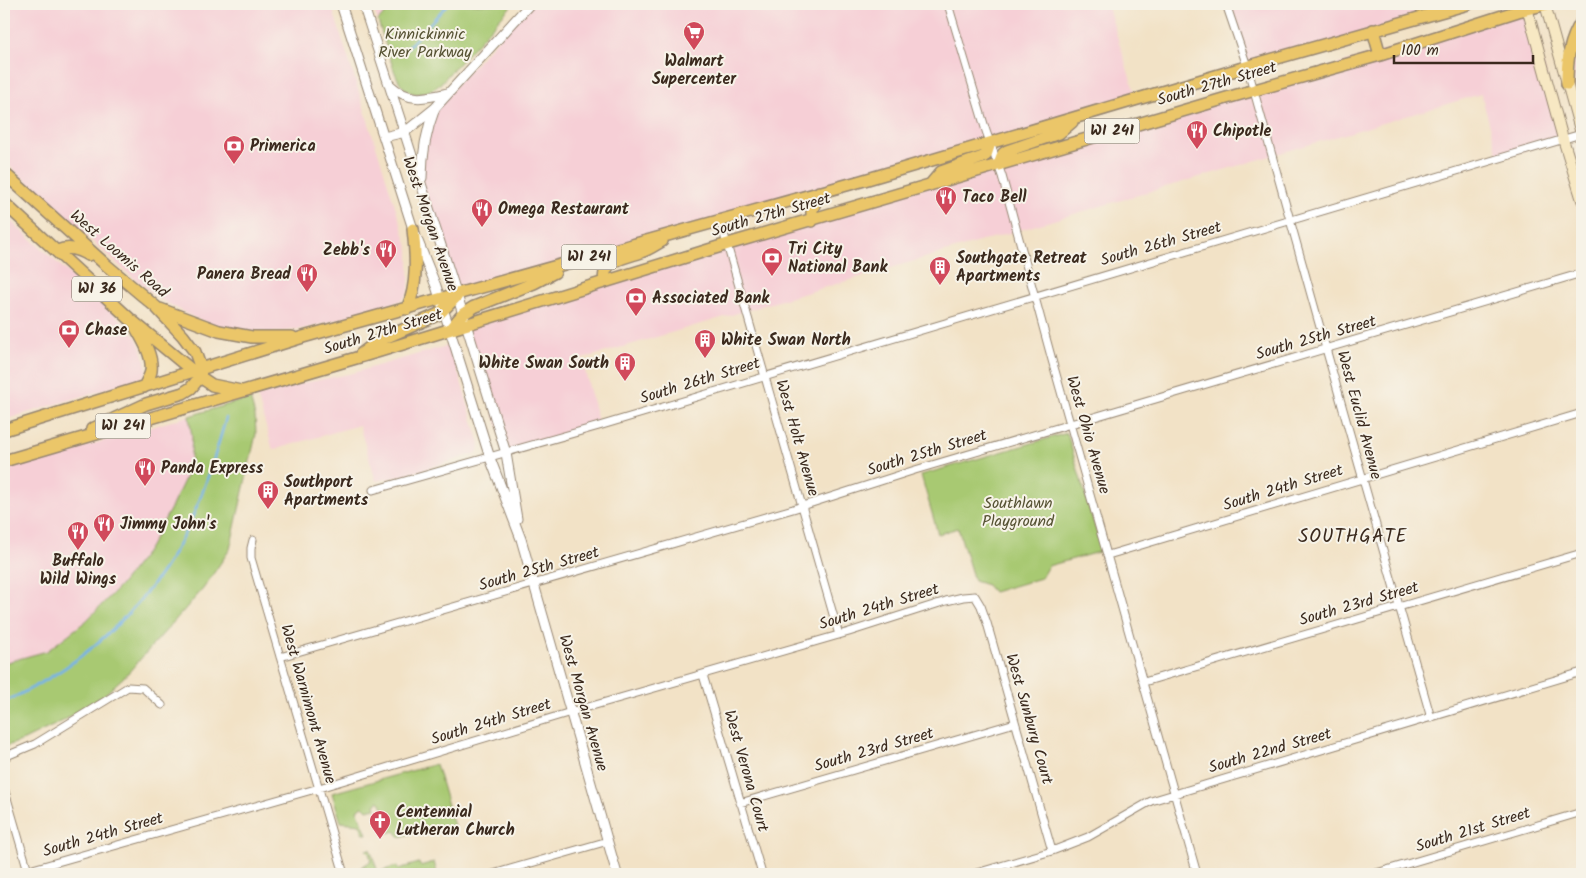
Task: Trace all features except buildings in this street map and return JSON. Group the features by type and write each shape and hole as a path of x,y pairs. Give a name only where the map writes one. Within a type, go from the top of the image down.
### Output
{"main road":[{"name":"South 27th Street","path":"457,295 990,143 1247,66 1468,4"},
{"name":"South 27th Street","path":"464,319 604,282 1254,90 1380,55 1527,6 1546,4"},
{"path":"1546,4 1582,135"},
{"path":"1527,6 1563,139 1582,200"},
{"path":"1567,84 1567,61 1571,42 1582,21"},
{"path":"1373,30 1380,55"},
{"path":"998,165 1003,154 1059,133 1076,118"},
{"path":"930,185 941,172 983,157 990,143"},
{"name":"West Loomis Road","path":"4,173 156,307 184,336 195,352 198,372"},
{"path":"812,221 812,210 819,192"},
{"name":"WI 36","path":"4,203 131,320 212,385 242,392"},
{"path":"407,309 412,299 414,288 415,248 413,229"},
{"path":"604,282 603,274 605,269 612,263 643,252 677,232"},
{"path":"57,251 65,248 76,249 105,264"},
{"path":"450,329 464,319 474,307 534,283 579,260"},
{"path":"355,358 378,341 431,318 442,305 457,295"},
{"name":"South 27th Street","path":"4,434 9,428 198,372 303,337 407,309 442,305"},
{"path":"156,307 219,332 252,337 303,337"},
{"path":"131,320 144,340 150,358 151,370 144,387"},
{"name":"South 27th Street","path":"4,461 450,329"},
{"path":"56,445 146,404 183,393 191,388 198,372"}],"street":[{"name":"West Morgan Avenue","path":"341,4 413,229 450,329 490,458 521,539"},
{"name":"West Morgan Avenue","path":"363,4 506,453 521,539 617,874"},
{"path":"384,137 405,132 435,108 530,4"},
{"name":"West Ohio Avenue","path":"948,4 998,165 1197,874"},
{"name":"West Euclid Avenue","path":"1226,4 1254,90 1431,718"},
{"path":"390,85 399,92 414,98 427,98 448,93"},
{"path":"422,188 424,142 435,108"},
{"name":"South 26th Street","path":"373,490 490,458 1563,139 1582,135"},
{"name":"West Holt Avenue","path":"720,220 839,634"},
{"name":"South 25th Street","path":"280,657 802,507 915,470 1582,273"},
{"name":"South 24th Street","path":"1108,555 1582,413"},
{"name":"West Warnimont Avenue","path":"253,540 250,548 251,558 344,874"},
{"name":"South 23rd Street","path":"1144,682 1582,553"},
{"name":"South 24th Street","path":"15,874 28,872 318,788 571,712 703,675 963,596 975,596"},
{"name":"West Sunbury Court","path":"975,596 988,623 1052,851"},
{"name":"South 22nd Street","path":"973,874 1052,851 1088,837 1151,801 1582,672"},
{"name":"West Verona Court","path":"703,675 762,874"},
{"path":"4,757 35,744 128,687 143,688 162,705"},
{"name":"South 23rd Street","path":"740,803 1015,723"},
{"path":"4,788 28,872"},
{"name":"South 21st Street","path":"1373,874 1582,812"},
{"path":"493,874 608,841"}],"shaded area":[{"path":"4,4 331,4 409,250 409,290 405,297 398,302 309,328 270,333 245,332 216,326 193,317 158,298 124,270 4,161"},
{"path":"372,4 393,4 378,21"},
{"path":"530,4 1107,4 1137,100 457,295 422,188 422,162 435,108"},
{"path":"1253,4 1468,4 1247,66 1229,11"},
{"path":"1528,8 1563,139 1499,158 1481,94 582,359 599,426 506,453 465,324"},
{"path":"1582,27 1582,110 1575,83 1573,54"},
{"path":"4,215 121,320 136,337 143,352 147,370 143,376 139,379 4,420"},
{"path":"446,346 452,352 480,444 477,453 403,476 376,481 359,425 273,450 257,396 299,384 349,374"},
{"path":"189,416 192,437 190,468 148,550 120,586 86,621 47,651 4,663 4,470"}],"green space":[{"name":"Kinnickinnic River Parkway","path":"393,4 513,4 438,86 419,94 411,93 401,84 393,67 378,21"},
{"path":"250,398 255,416 256,434 230,549 203,589 127,674 103,696 63,721 24,740 4,747 4,663 47,651 86,621 120,586 148,550 190,468 192,437 189,416"},
{"name":"Southlawn Playground","path":"1067,433 1102,551 1048,566 1041,578 993,592 987,585 974,581 958,528 938,534 921,475"},
{"path":"436,764 454,826 434,832 428,829 400,837 395,831 389,833 382,805 379,801 375,804 376,808 367,810 363,806 357,810 367,834 364,834 360,824 341,822 332,793"},
{"path":"370,849 378,872 397,866 398,869 419,863 420,866 434,862 437,873 356,874 355,871 371,861 366,850"}],"waterway":[{"path":"407,48 448,4"},
{"path":"4,702 35,686 92,648 118,625 141,599 162,572 180,542 195,511 208,477 226,418"}],"place":[{"name":"Walmart Supercenter","path":"694,51"},
{"name":"Chipotle","path":"1197,150"},
{"name":"Primerica","path":"234,165"},
{"name":"Taco Bell","path":"946,216"},
{"name":"Omega Restaurant","path":"482,228"},
{"name":"Zebb's","path":"386,269"},
{"name":"Tri City National Bank","path":"772,277"},
{"name":"Southgate Retreat Apartments","path":"940,286"},
{"name":"Panera Bread","path":"307,293"},
{"name":"Associated Bank","path":"636,317"},
{"name":"Chase","path":"69,349"},
{"name":"White Swan North","path":"705,359"},
{"name":"White Swan South","path":"625,382"},
{"name":"Panda Express","path":"145,487"},
{"name":"Southport Apartments","path":"268,510"},
{"name":"Jimmy John's","path":"104,543"},
{"name":"Buffalo Wild Wings","path":"78,551"},
{"name":"Centennial Lutheran Church","path":"380,840"}],"district":[{"name":"SOUTHGATE","path":"1353,537"}]}
